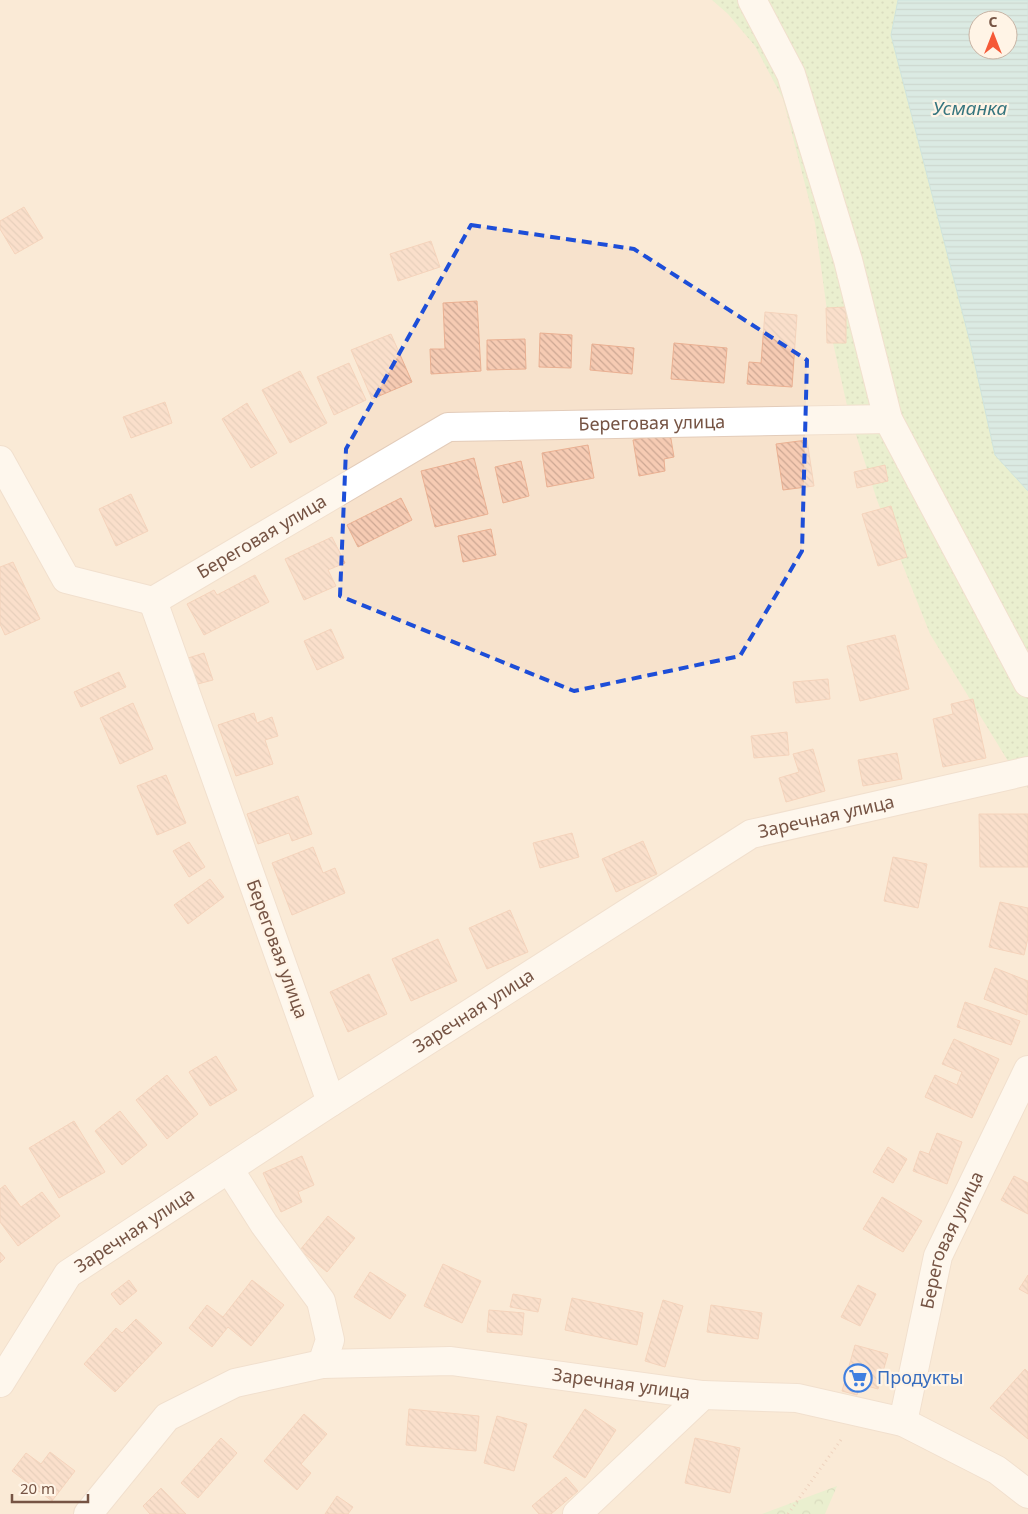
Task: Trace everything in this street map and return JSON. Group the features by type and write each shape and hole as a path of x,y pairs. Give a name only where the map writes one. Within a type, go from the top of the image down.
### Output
{"street":[{"path":"752,0 791,74 848,260 888,418 1028,683"},
{"name":"Береговая улица","path":"331,1102 154,602 448,427 888,418"},
{"path":"0,460 66,578 154,602"},
{"name":"Заречная улица","path":"0,1383 68,1274 331,1102 752,834 1028,771"},
{"name":"Береговая улица","path":"903,1422 938,1256 1028,1070"},
{"path":"229,1169 264,1224 321,1301 330,1340 322,1364"},
{"name":"Заречная улица","path":"88,1514 167,1418 235,1383 322,1364 451,1361 703,1395 797,1398 903,1422 997,1470 1028,1494"},
{"name":"Заречная улица","path":"577,1514 703,1395"}],"path":[{"path":"788,1514 842,1437"}],"highlighted area":[{"path":"471,225 634,249 807,360 802,551 740,656 574,691 340,596 346,449"}],"shaded area":[{"path":"0,0 773,0 1028,713 1028,1514 0,1514"}],"green space":[{"path":"712,0 1028,0 1028,788 1008,761 930,634 877,500 848,410 829,325 815,223 783,99 755,46 728,14"},
{"path":"837,1486 825,1514 762,1514"}],"water":[{"name":"Усманка","path":"898,0 1028,0 1028,491 995,455 970,342 891,35"}],"building":[{"path":"24,207 43,238 15,254 0,229 0,221"},
{"path":"431,241 440,267 398,281 390,254"},
{"path":"477,301 481,371 431,374 430,349 445,349 443,303"},
{"path":"846,307 846,343 827,343 826,308"},
{"path":"765,312 797,315 792,387 747,384 749,362 761,363"},
{"path":"540,333 572,335 571,368 539,367"},
{"path":"391,334 412,382 372,399 351,350"},
{"path":"525,339 526,369 487,370 487,340"},
{"path":"674,343 727,348 724,383 671,379"},
{"path":"592,344 634,348 632,374 590,370"},
{"path":"349,363 366,400 334,415 317,377"},
{"path":"300,371 327,423 290,443 262,390"},
{"path":"165,402 172,423 131,438 123,417"},
{"path":"247,403 277,453 251,468 222,419"},
{"path":"670,433 674,457 664,459 665,471 639,476 633,440"},
{"path":"807,440 814,486 783,490 776,444"},
{"path":"588,445 594,478 547,487 542,453"},
{"path":"474,458 488,514 435,527 421,471"},
{"path":"521,461 529,496 503,503 495,467"},
{"path":"885,465 888,481 857,488 854,472"},
{"path":"131,494 148,531 116,546 99,509"},
{"path":"401,498 412,520 358,547 347,525"},
{"path":"891,506 907,557 878,566 862,514"},
{"path":"491,529 496,555 463,562 458,536"},
{"path":"332,537 345,563 328,570 336,586 304,600 285,559"},
{"path":"13,562 40,619 5,635 0,624 0,567"},
{"path":"255,575 269,602 204,635 187,604 214,590 217,595"},
{"path":"331,629 344,658 317,670 304,641"},
{"path":"895,635 909,689 860,701 847,646"},
{"path":"204,653 213,680 194,685 185,659"},
{"path":"119,672 126,687 81,707 74,692"},
{"path":"828,679 830,699 796,703 793,682"},
{"path":"973,699 986,758 943,767 933,719 953,714 951,704"},
{"path":"133,703 153,749 120,764 100,718"},
{"path":"254,713 257,723 272,717 278,736 265,740 273,764 236,776 218,725"},
{"path":"787,732 789,755 754,758 751,736"},
{"path":"813,749 825,791 786,802 779,778 799,772 793,754"},
{"path":"897,753 902,779 863,786 858,760"},
{"path":"166,775 186,823 157,835 137,786"},
{"path":"298,796 312,834 292,841 289,833 258,844 247,814"},
{"path":"979,814 1028,814 1028,867 980,867"},
{"path":"572,833 579,857 540,868 533,843"},
{"path":"643,841 657,874 616,892 602,859"},
{"path":"189,842 205,867 189,877 173,851"},
{"path":"313,847 323,873 335,868 345,893 292,915 272,863"},
{"path":"893,857 927,864 918,908 884,901"},
{"path":"210,879 224,897 188,924 174,905"},
{"path":"1000,902 1028,908 1028,938 1024,955 989,947"},
{"path":"510,910 528,952 487,969 469,928"},
{"path":"438,939 457,981 411,1001 392,959"},
{"path":"995,968 1028,981 1027,1015 984,999"},
{"path":"369,974 387,1014 348,1032 330,992"},
{"path":"965,1002 1020,1021 1011,1045 957,1027"},
{"path":"954,1039 999,1059 972,1118 925,1097 935,1075 957,1085 962,1072 942,1064"},
{"path":"216,1056 237,1090 210,1106 189,1072"},
{"path":"167,1075 198,1114 167,1139 136,1100"},
{"path":"120,1111 147,1145 122,1165 95,1131"},
{"path":"74,1121 105,1172 59,1198 29,1148"},
{"path":"937,1133 962,1142 947,1184 913,1171 920,1151 929,1154"},
{"path":"888,1147 907,1159 893,1183 873,1172"},
{"path":"302,1156 314,1185 298,1192 302,1202 281,1212 263,1173"},
{"path":"1014,1176 1028,1183 1028,1214 1001,1200"},
{"path":"5,1185 21,1207 42,1192 60,1216 18,1246 0,1222 0,1189"},
{"path":"882,1197 922,1221 903,1252 863,1229"},
{"path":"328,1216 355,1238 327,1272 300,1250"},
{"path":"0,1252 5,1258 0,1263"},
{"path":"443,1264 481,1281 462,1323 424,1306"},
{"path":"370,1272 406,1295 390,1319 354,1297"},
{"path":"1028,1275 1028,1294 1019,1289"},
{"path":"129,1280 137,1291 120,1305 111,1294"},
{"path":"252,1280 284,1305 251,1346 228,1327 212,1347 189,1328 207,1305 223,1317"},
{"path":"858,1285 876,1294 860,1326 841,1317"},
{"path":"513,1294 541,1299 538,1312 510,1307"},
{"path":"572,1298 643,1313 637,1345 565,1330"},
{"path":"663,1300 683,1306 665,1367 645,1361"},
{"path":"711,1305 762,1313 758,1339 707,1332"},
{"path":"489,1310 524,1313 522,1335 487,1332"},
{"path":"136,1319 162,1343 115,1392 84,1364 116,1328 122,1333"},
{"path":"855,1345 888,1354 878,1389 860,1384 857,1395 842,1391"},
{"path":"1025,1369 1028,1372 1028,1439 990,1408"},
{"path":"409,1409 479,1416 476,1451 406,1445"},
{"path":"585,1409 616,1430 585,1478 553,1457"},
{"path":"304,1414 327,1434 301,1464 311,1473 297,1490 264,1461"},
{"path":"497,1416 527,1424 514,1471 484,1463"},
{"path":"221,1438 237,1453 198,1498 181,1483"},
{"path":"695,1438 740,1448 730,1493 685,1483"},
{"path":"50,1452 75,1471 52,1501 12,1471 26,1453 41,1464"},
{"path":"566,1477 578,1491 551,1514 539,1514 532,1506"},
{"path":"161,1488 186,1514 150,1514 143,1506"},
{"path":"337,1496 353,1507 348,1514 325,1514"}],"place":[{"name":"Продукты","path":"858,1378"}]}
